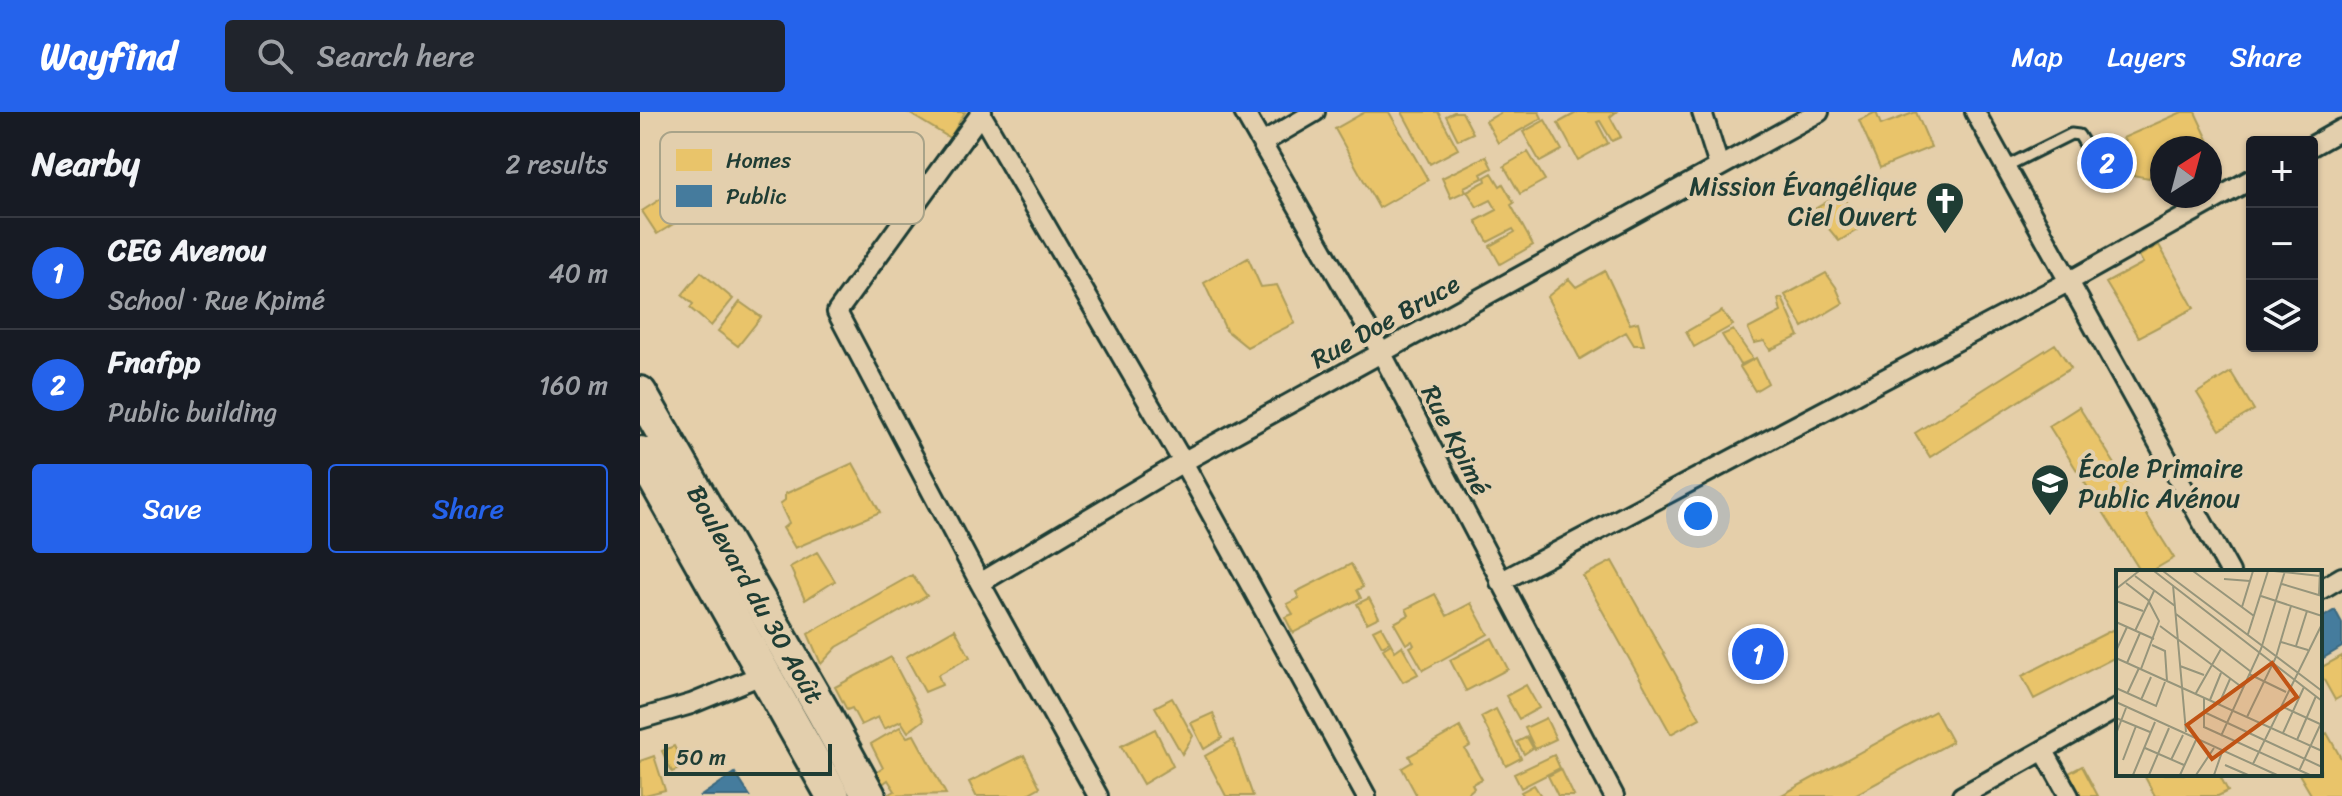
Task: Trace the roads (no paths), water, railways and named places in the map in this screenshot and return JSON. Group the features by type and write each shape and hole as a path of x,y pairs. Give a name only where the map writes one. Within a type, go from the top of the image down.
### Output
{"highway":[{"name":"Boulevard du 30 Août","path":"640,393 869,796"},
{"name":"Boulevard du 30 Août","path":"640,453 833,796"}],"street":[{"name":"Rue Kpimé","path":"1244,112 1381,352 1614,796"},
{"path":"1262,143 1315,112"},
{"path":"1702,112 1719,166"},
{"name":"Rue Doe Bruce","path":"980,583 1183,462 1819,112"},
{"path":"1975,112 2229,570"},
{"path":"924,193 982,113 1183,462 1366,796"},
{"path":"2318,143 2342,129"},
{"path":"1500,582 2068,282 2246,182"},
{"path":"901,224 837,312 980,583 1098,796"},
{"path":"2322,589 2342,577"},
{"path":"640,719 691,704 764,674"},
{"path":"1962,796 2116,709"},
{"path":"2044,751 2069,796"}],"lane":[{"path":"2005,167 2071,134 2079,135 2105,177"}],"place":[{"name":"Fnafpp","path":"2107,163"},
{"name":"Mission Évangélique Ciel Ouvert","path":"1945,235"},
{"name":"École Primaire Public Avénou","path":"2050,517"},
{"name":"CEG Avenou","path":"1758,654"}]}
